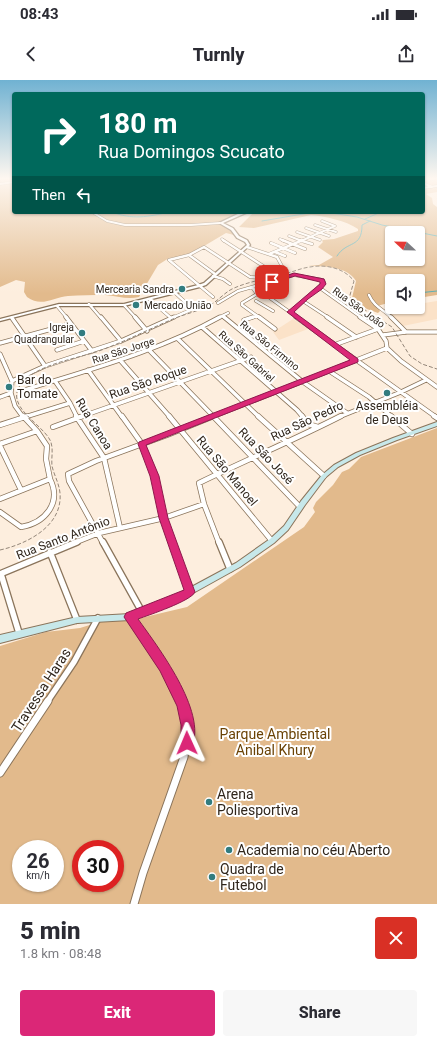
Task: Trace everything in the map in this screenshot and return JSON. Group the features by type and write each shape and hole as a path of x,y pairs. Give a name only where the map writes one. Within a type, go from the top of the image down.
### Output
{"main road":[{"path":"0,638 77,620 130,617 190,592 230,569 272,541 286,528 324,476 336,466 358,454 437,424"}],"street":[{"path":"101,217 107,221 124,225 220,223 233,217"},
{"path":"270,254 335,226 322,222"},
{"path":"220,223 232,229 238,237 248,243 247,248"},
{"path":"315,225 336,232"},
{"path":"306,228 329,236"},
{"path":"297,232 320,240"},
{"path":"288,236 312,244"},
{"path":"222,239 274,273"},
{"path":"280,239 305,249"},
{"path":"271,243 295,253"},
{"path":"213,297 169,260 189,254 204,247 250,277 264,278 284,272"},
{"path":"0,320 57,306 89,304 124,305 199,286 205,284 247,248 270,254 279,259 284,272"},
{"path":"276,251 284,256"},
{"path":"189,254 214,275 230,284"},
{"path":"252,287 274,273 284,272"},
{"path":"218,303 238,291 294,275 322,280 323,284 320,288 290,312"},
{"path":"252,287 257,294 242,303 242,305 275,329"},
{"name":"Rua São João","path":"320,288 342,306 378,329 383,335 387,348"},
{"path":"12,381 45,366 92,351 146,331 194,309 174,292"},
{"path":"273,294 270,298 437,418"},
{"path":"369,295 373,304 386,312 406,332"},
{"path":"149,299 172,318"},
{"path":"256,301 273,311"},
{"path":"303,301 356,337"},
{"path":"89,304 120,341"},
{"path":"124,305 146,331"},
{"path":"57,306 92,351"},
{"name":"Rua São Jorge","path":"25,390 150,351 202,327 228,312"},
{"name":"Rua São Firmino","path":"222,316 303,382 347,413"},
{"path":"244,320 258,316"},
{"path":"12,318 45,366"},
{"path":"0,343 70,324"},
{"name":"Rua São Gabriel","path":"202,327 297,410 308,424 318,427"},
{"path":"334,345 378,329"},
{"path":"383,335 406,332 437,332"},
{"path":"178,339 245,404 324,476"},
{"path":"57,350 84,341"},
{"path":"142,612 69,481 68,474 104,458 181,430 387,348 401,361 437,387"},
{"name":"Rua São José","path":"150,351 300,507"},
{"path":"0,354 12,381 11,393 15,406 24,418 38,431 47,446 46,459 50,479 55,489 55,497 52,505 40,520 34,524 21,526 0,512"},
{"name":"Rua São Roque","path":"53,428 113,405 251,357"},
{"name":"Rua São Manoel","path":"120,360 181,430 197,452 272,541"},
{"path":"88,370 142,444 155,476 164,518 190,592"},
{"path":"329,371 359,390 412,434"},
{"name":"Rua São Pedro","path":"204,504 199,483 253,457 287,443 347,413 401,392 426,380"},
{"name":"Rua Canoa","path":"54,381 70,403 77,418 104,458 120,528"},
{"path":"0,397 11,393"},
{"path":"0,425 70,403"},
{"path":"21,490 0,445 38,431"},
{"path":"0,499 50,479"},
{"path":"204,504 230,569"},
{"name":"Rua Santo Antônio","path":"0,574 98,533 164,518 204,504"},
{"path":"50,552 77,620"},
{"path":"0,574 19,633"},
{"path":"130,617 164,667 183,705 187,725 187,743 184,757 134,904"},
{"name":"Travessa Haras","path":"0,773 74,662 98,618"}],"shaded area":[{"path":"437,301 437,319 403,326 391,314 425,314 425,303"},
{"path":"293,319 308,329 279,340 273,332"}],"green space":[{"path":"0,217 229,217 219,224 231,230 234,235 226,233 186,256 169,258 158,265 139,297 122,298 105,295 77,295 38,302 27,297 24,292 25,282 16,280 0,287"},
{"path":"249,217 300,217 254,228 239,227"},
{"path":"328,217 437,217 437,295 425,297 425,274 385,274 385,304 377,306 380,311 378,313 367,309 352,298 356,281 347,272 321,266 308,266 319,265 333,257 318,247 323,240 334,239 358,231 358,229"},
{"name":"Parque Ambiental Anibal Khury","path":"437,428 437,904 0,904 0,646 46,632 80,628 119,616 123,616 128,621 187,607 304,527 315,512 313,508 316,502 333,485 342,472 349,469 361,457"}],"waterway":[{"path":"262,221 283,217"},
{"path":"358,217 370,221"},
{"path":"337,256 341,251 360,238 362,225 370,221"},
{"path":"370,221 437,236"},
{"path":"425,292 437,291"}],"railway":[{"path":"0,550 21,543 41,532 56,515 59,505 60,493 52,466 51,443 45,434 20,407 17,400 17,392 21,384 28,377 46,367 96,352 125,341 173,319 206,307 238,286 316,266 340,270 354,281 350,295 351,301 392,327 410,356 422,364 437,369"}],"place":[{"name":"Mercearia Sandra","path":"182,289"},
{"name":"Mercado União","path":"136,305"},
{"name":"Igreja Quadrangular","path":"82,333"},
{"name":"Bar do Tomate","path":"9,387"},
{"name":"Assembléia de Deus","path":"387,393"},
{"name":"Arena Poliesportiva","path":"209,802"},
{"name":"Academia no céu Aberto","path":"229,850"},
{"name":"Quadra de Futebol","path":"212,877"}],"route":[{"path":"187,743 187,725 183,705 175,686 130,617 174,600 190,592 164,518 155,476 142,444 181,430 212,416 356,360 318,334 290,312 306,297 320,288 324,282 322,280 303,278 294,275 272,282"}]}
